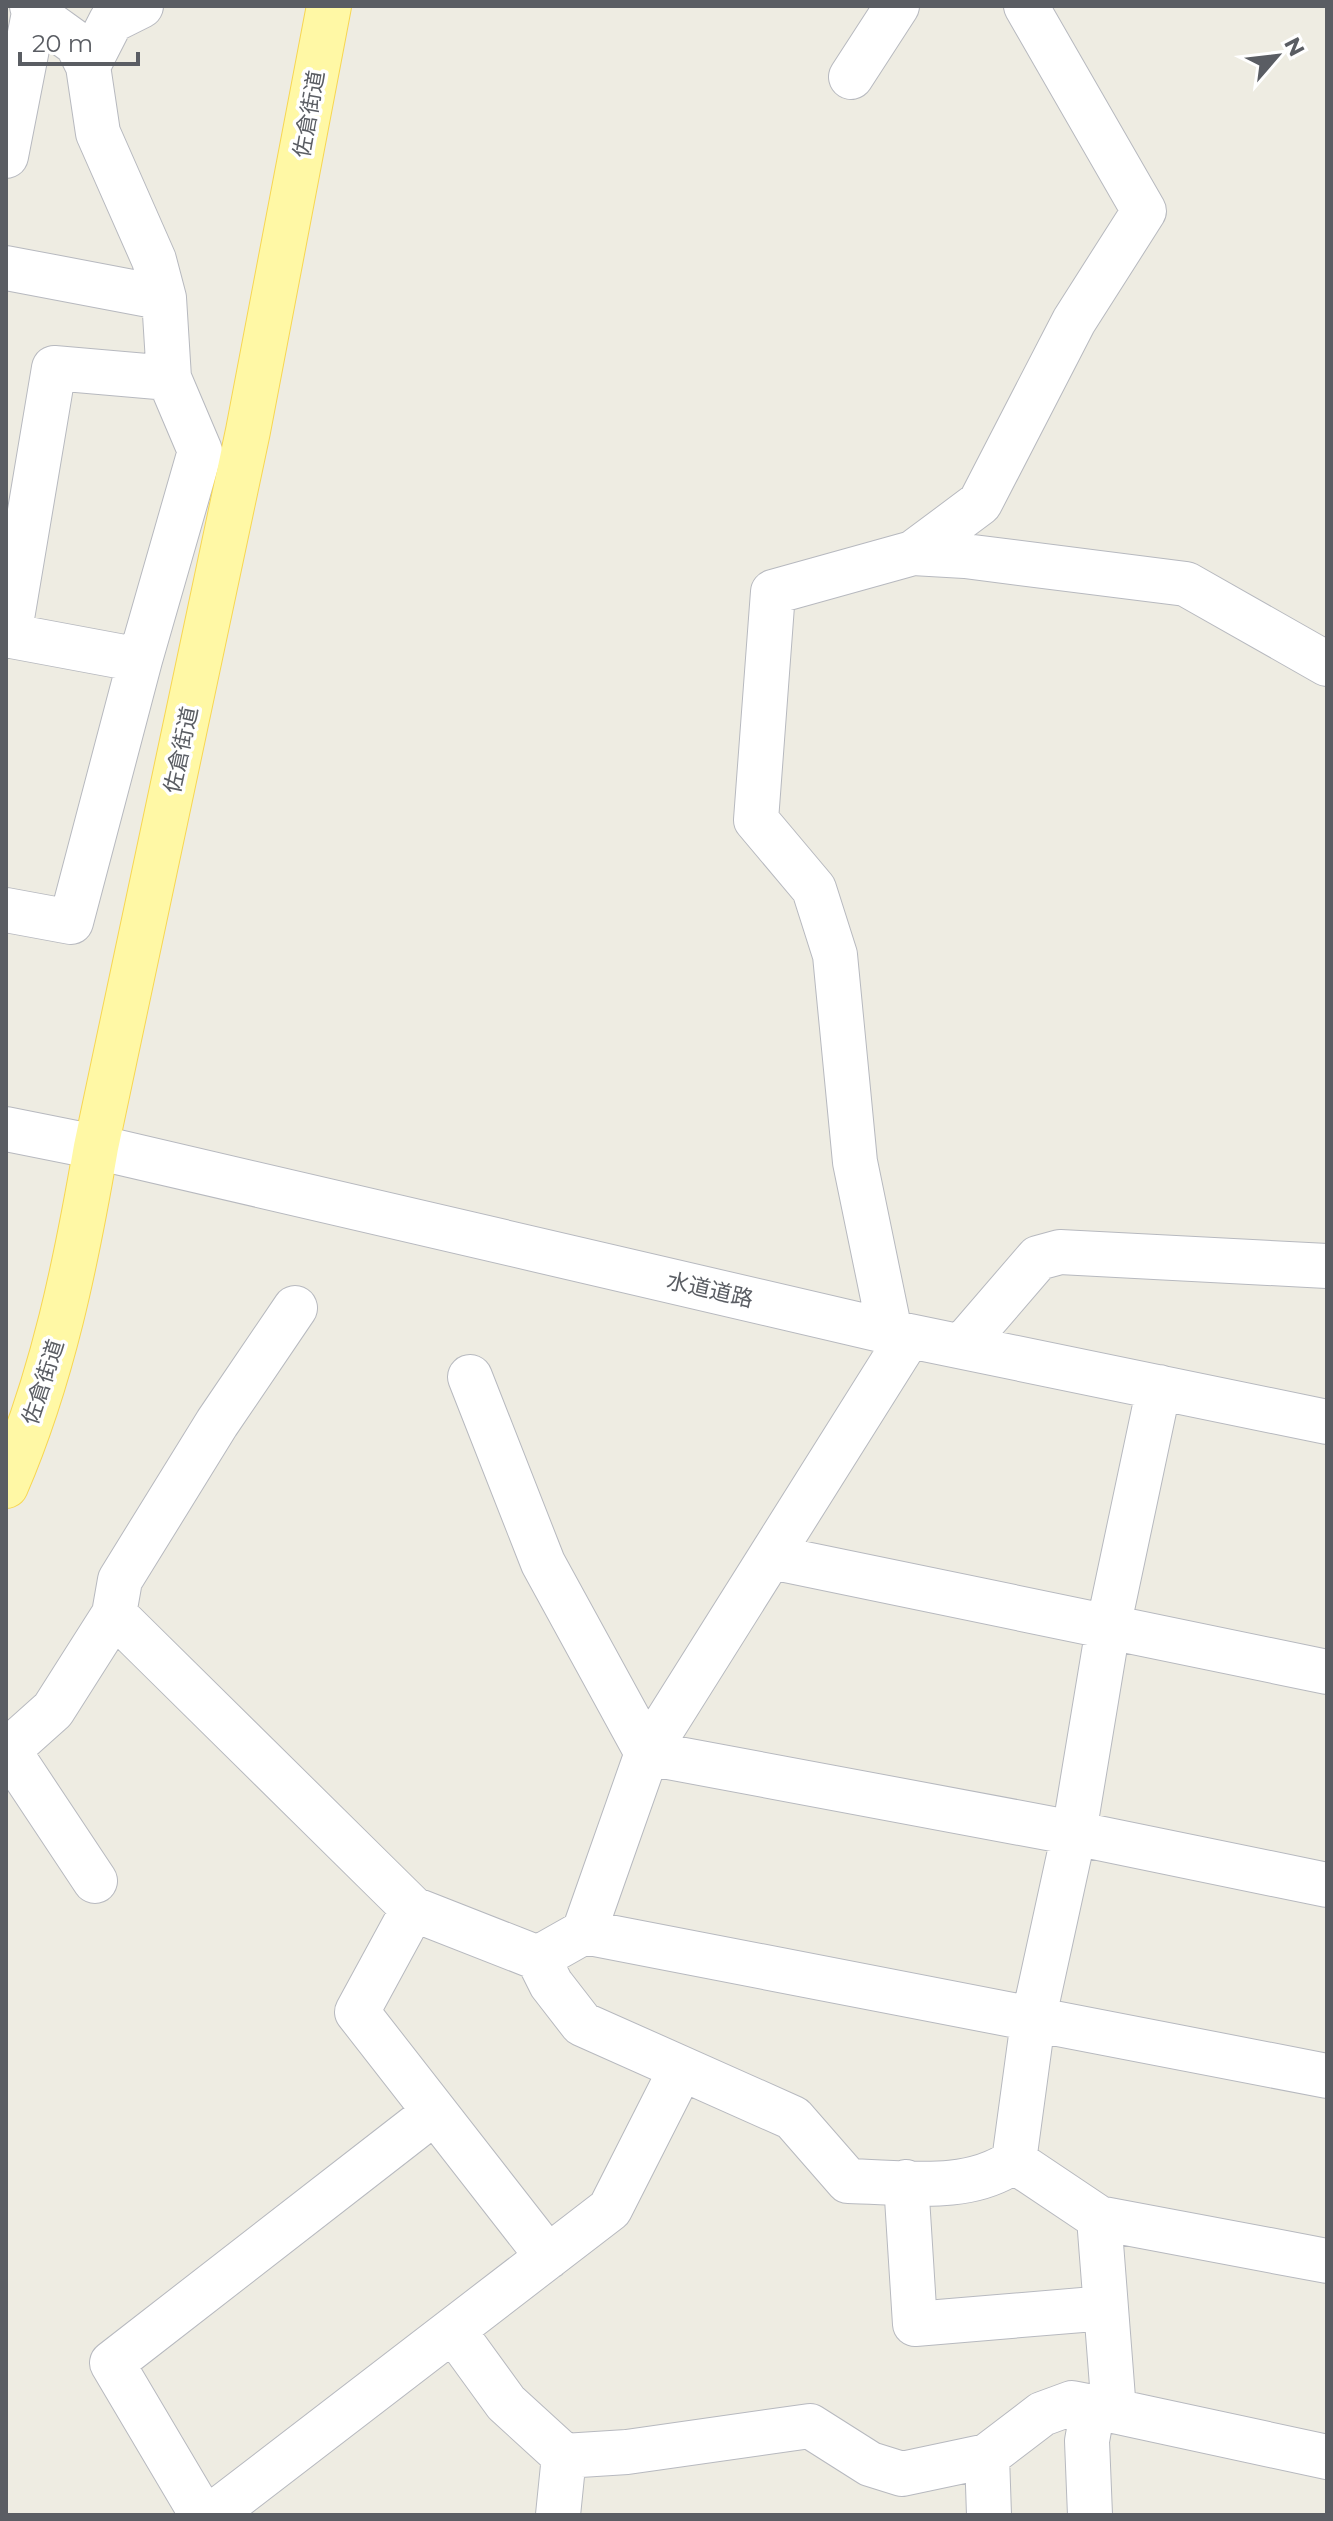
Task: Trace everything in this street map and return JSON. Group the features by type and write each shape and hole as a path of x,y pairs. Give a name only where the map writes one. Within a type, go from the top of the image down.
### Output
{"main road":[{"name":"佐倉街道","path":"6,1486 57,1344 77,1261 96,1147 248,431 329,6"}],"street":[{"path":"88,66 111,21 141,6"},
{"path":"851,77 897,6"},
{"path":"913,553 980,503 1074,321 1144,211 1026,6"},
{"path":"6,156 33,10 77,44 88,66 98,133 154,260 164,298 169,378 200,451 140,660 71,922 6,910"},
{"path":"6,268 164,298"},
{"path":"140,660 8,636 54,368 169,378"},
{"path":"584,1932 647,1753 771,1557 900,1334 855,1162 835,955 814,889 756,820 773,592 913,553 965,556 1186,584 1327,664"},
{"name":"水道道路","path":"6,1129 96,1147 900,1334 1327,1422"},
{"path":"963,1345 1038,1258 1060,1252 1327,1266"},
{"path":"95,1881 7,1751 53,1710 114,1614 120,1580 217,1423 295,1308"},
{"path":"470,1377 543,1563 647,1753"},
{"path":"114,1614 413,1909 538,1958 551,1984 582,2024 793,2118 848,2181 965,2183 998,2173 1014,2161 1033,2021 1074,1833 1108,1628 1159,1387"},
{"path":"771,1557 1327,1672"},
{"path":"647,1753 1074,1833 1327,1885"},
{"path":"413,1909 357,2012 548,2257"},
{"path":"538,1958 584,1932 1327,2076"},
{"path":"212,2515 610,2209 681,2069"},
{"path":"202,2515 112,2363 435,2112"},
{"path":"1014,2161 1099,2218 1327,2261"},
{"path":"906,2182 915,2324 1106,2308"},
{"path":"1090,2515 1087,2441 1104,2409 1106,2308 1099,2218"},
{"path":"453,2330 506,2403 564,2456 627,2452 810,2426 870,2464 902,2474 987,2456 1042,2414 1072,2403 1327,2457"},
{"path":"558,2515 564,2456"},
{"path":"987,2456 989,2515"}]}
